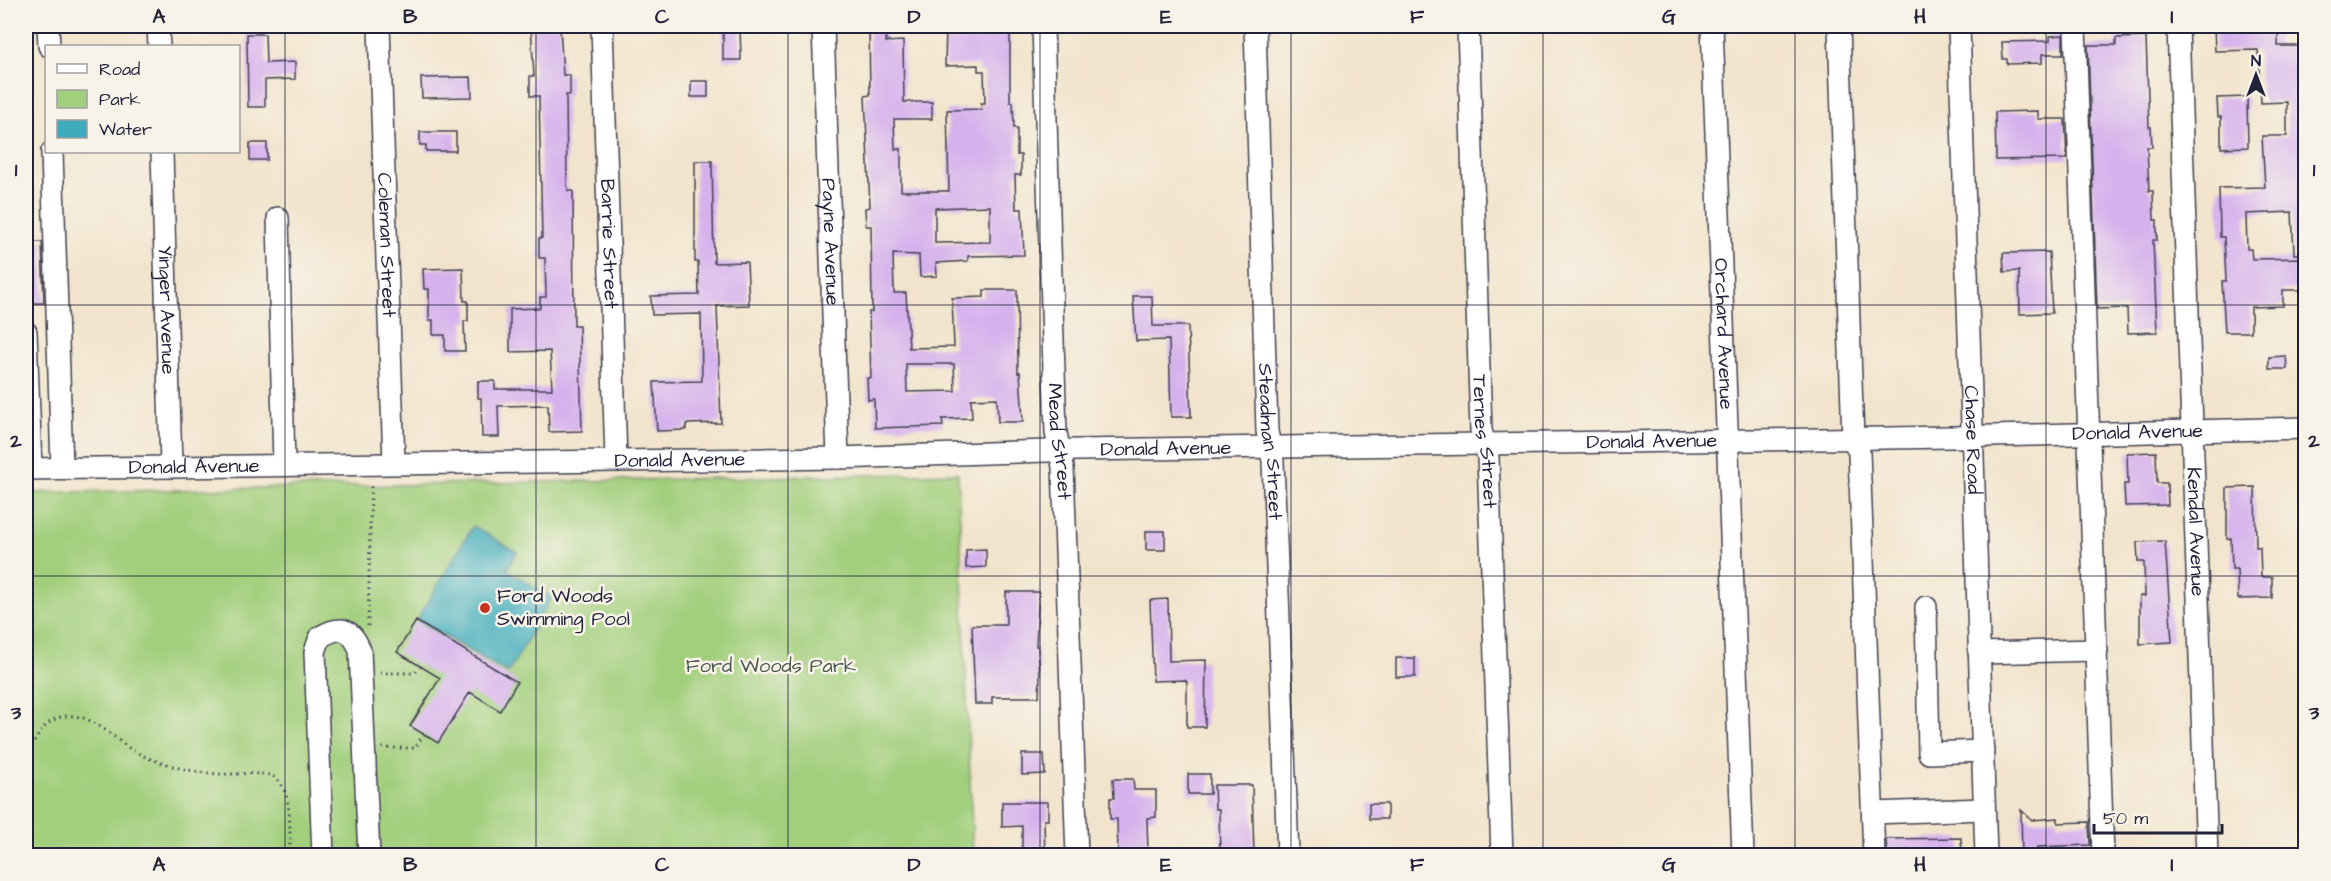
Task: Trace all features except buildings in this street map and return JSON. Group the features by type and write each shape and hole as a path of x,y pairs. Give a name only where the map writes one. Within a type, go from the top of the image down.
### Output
{"street":[{"path":"48,26 48,45"},
{"path":"158,26 159,45"},
{"name":"Coleman Street","path":"379,26 394,463"},
{"name":"Barrie Street","path":"602,26 616,460"},
{"name":"Payne Avenue","path":"824,26 838,458"},
{"name":"Mead Street","path":"1043,26 1056,433 1063,466 1077,855"},
{"name":"Steadman Street","path":"1255,26 1266,419 1273,461 1288,855"},
{"name":"Ternes Street","path":"1468,26 1481,430 1488,457 1502,855"},
{"name":"Orchard Avenue","path":"1712,26 1743,855"},
{"path":"1839,26 1853,439 1859,452 1874,855"},
{"name":"Chase Road","path":"1959,26 1986,855"},
{"path":"2075,26 2103,855"},
{"name":"Kendal Avenue","path":"2178,26 2207,855"},
{"path":"52,153 62,468"},
{"name":"Yinger Avenue","path":"162,153 171,466"},
{"path":"278,218 284,465"},
{"path":"26,332 28,469"},
{"name":"Donald Avenue","path":"28,469 838,458 1060,451 1972,437 2306,428"},
{"path":"1926,607 1929,753 1983,751"},
{"path":"323,855 315,652 320,637 332,630 344,630 354,637 360,650 369,855"},
{"path":"1979,653 2097,650"},
{"path":"1872,813 1984,809"}],"path":[{"path":"368,633 371,464"},
{"path":"362,674 414,673 421,666"},
{"path":"26,758 45,726 56,718 73,716 87,719 134,751 165,764 218,774 263,774 274,777 287,795 290,855"},
{"path":"364,749 415,748 424,734"}],"green space":[{"name":"Ford Woods Park","path":"958,473 973,855 26,855 26,493"}],"water":[{"name":"Ford Woods Swimming Pool","path":"473,526 517,552 507,570 552,597 508,673 417,620"}],"place":[{"name":"Ford Woods Swimming Pool","path":"485,608"}]}
